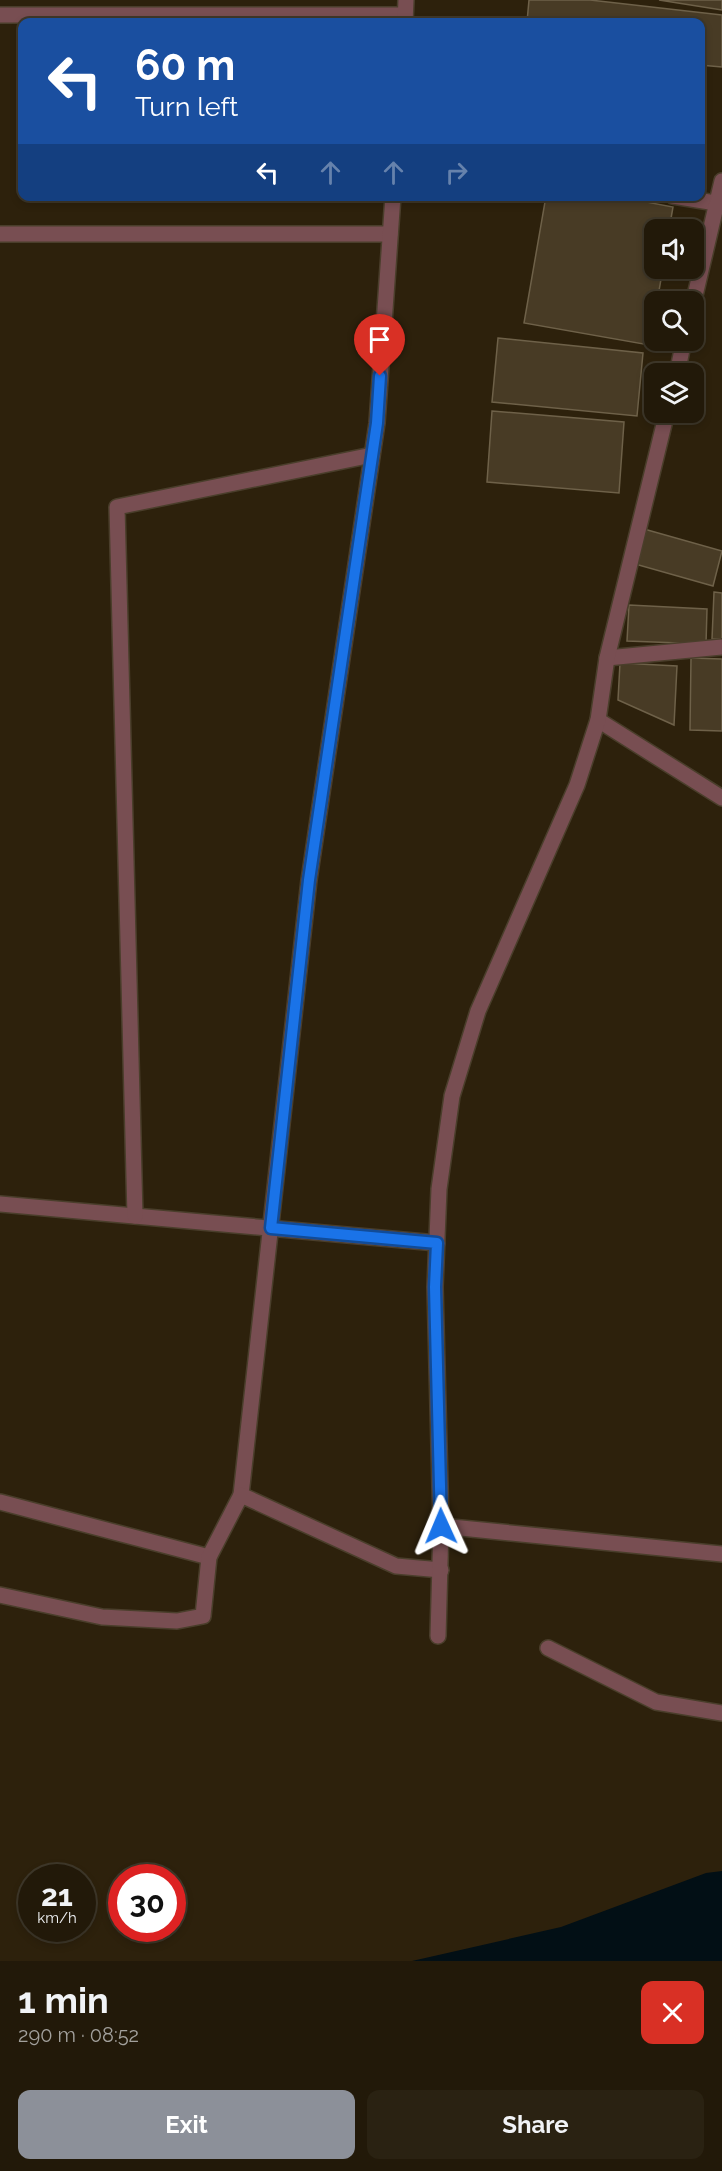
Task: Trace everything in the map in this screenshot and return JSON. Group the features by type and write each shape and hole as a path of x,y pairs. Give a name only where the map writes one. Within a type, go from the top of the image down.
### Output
{"street":[{"path":"0,15 405,13"},
{"path":"696,291 719,204 722,181"},
{"path":"0,1595 102,1617 177,1622 203,1616 209,1557 241,1496 309,880 377,423 393,201"},
{"path":"702,201 719,204"},
{"path":"0,234 390,234"},
{"path":"438,1635 441,1526 435,1287 439,1189 452,1096 478,1011 577,785 598,720 607,658 664,423"},
{"path":"135,1216 117,507 372,454"},
{"path":"607,658 722,647"},
{"path":"598,720 722,798"},
{"path":"0,1204 437,1243"},
{"path":"241,1496 396,1566 441,1570"},
{"path":"0,1502 209,1557"},
{"path":"441,1526 722,1554"},
{"path":"548,1648 656,1702 722,1713"}],"shaded area":[{"path":"722,1871 722,1961 412,1961 561,1927 706,1873"}],"building":[{"path":"529,0 590,0 722,15 722,67 705,65 705,18 527,18"},
{"path":"659,0 722,0 722,10"},
{"path":"545,201 641,201 673,207 671,219 644,219 644,279 661,279 659,291 644,291 644,344 524,323"},
{"path":"498,338 643,353 637,416 492,402"},
{"path":"492,411 624,422 619,493 487,482"},
{"path":"644,529 722,551 713,586 635,564"},
{"path":"714,592 722,593 722,639 712,639"},
{"path":"629,605 707,609 706,644 627,641"},
{"path":"691,658 722,659 722,731 690,730"},
{"path":"620,663 677,666 674,725 618,700"}],"route":[{"path":"380,376 377,423 309,880 271,1228 437,1243 435,1287 441,1526"}]}
